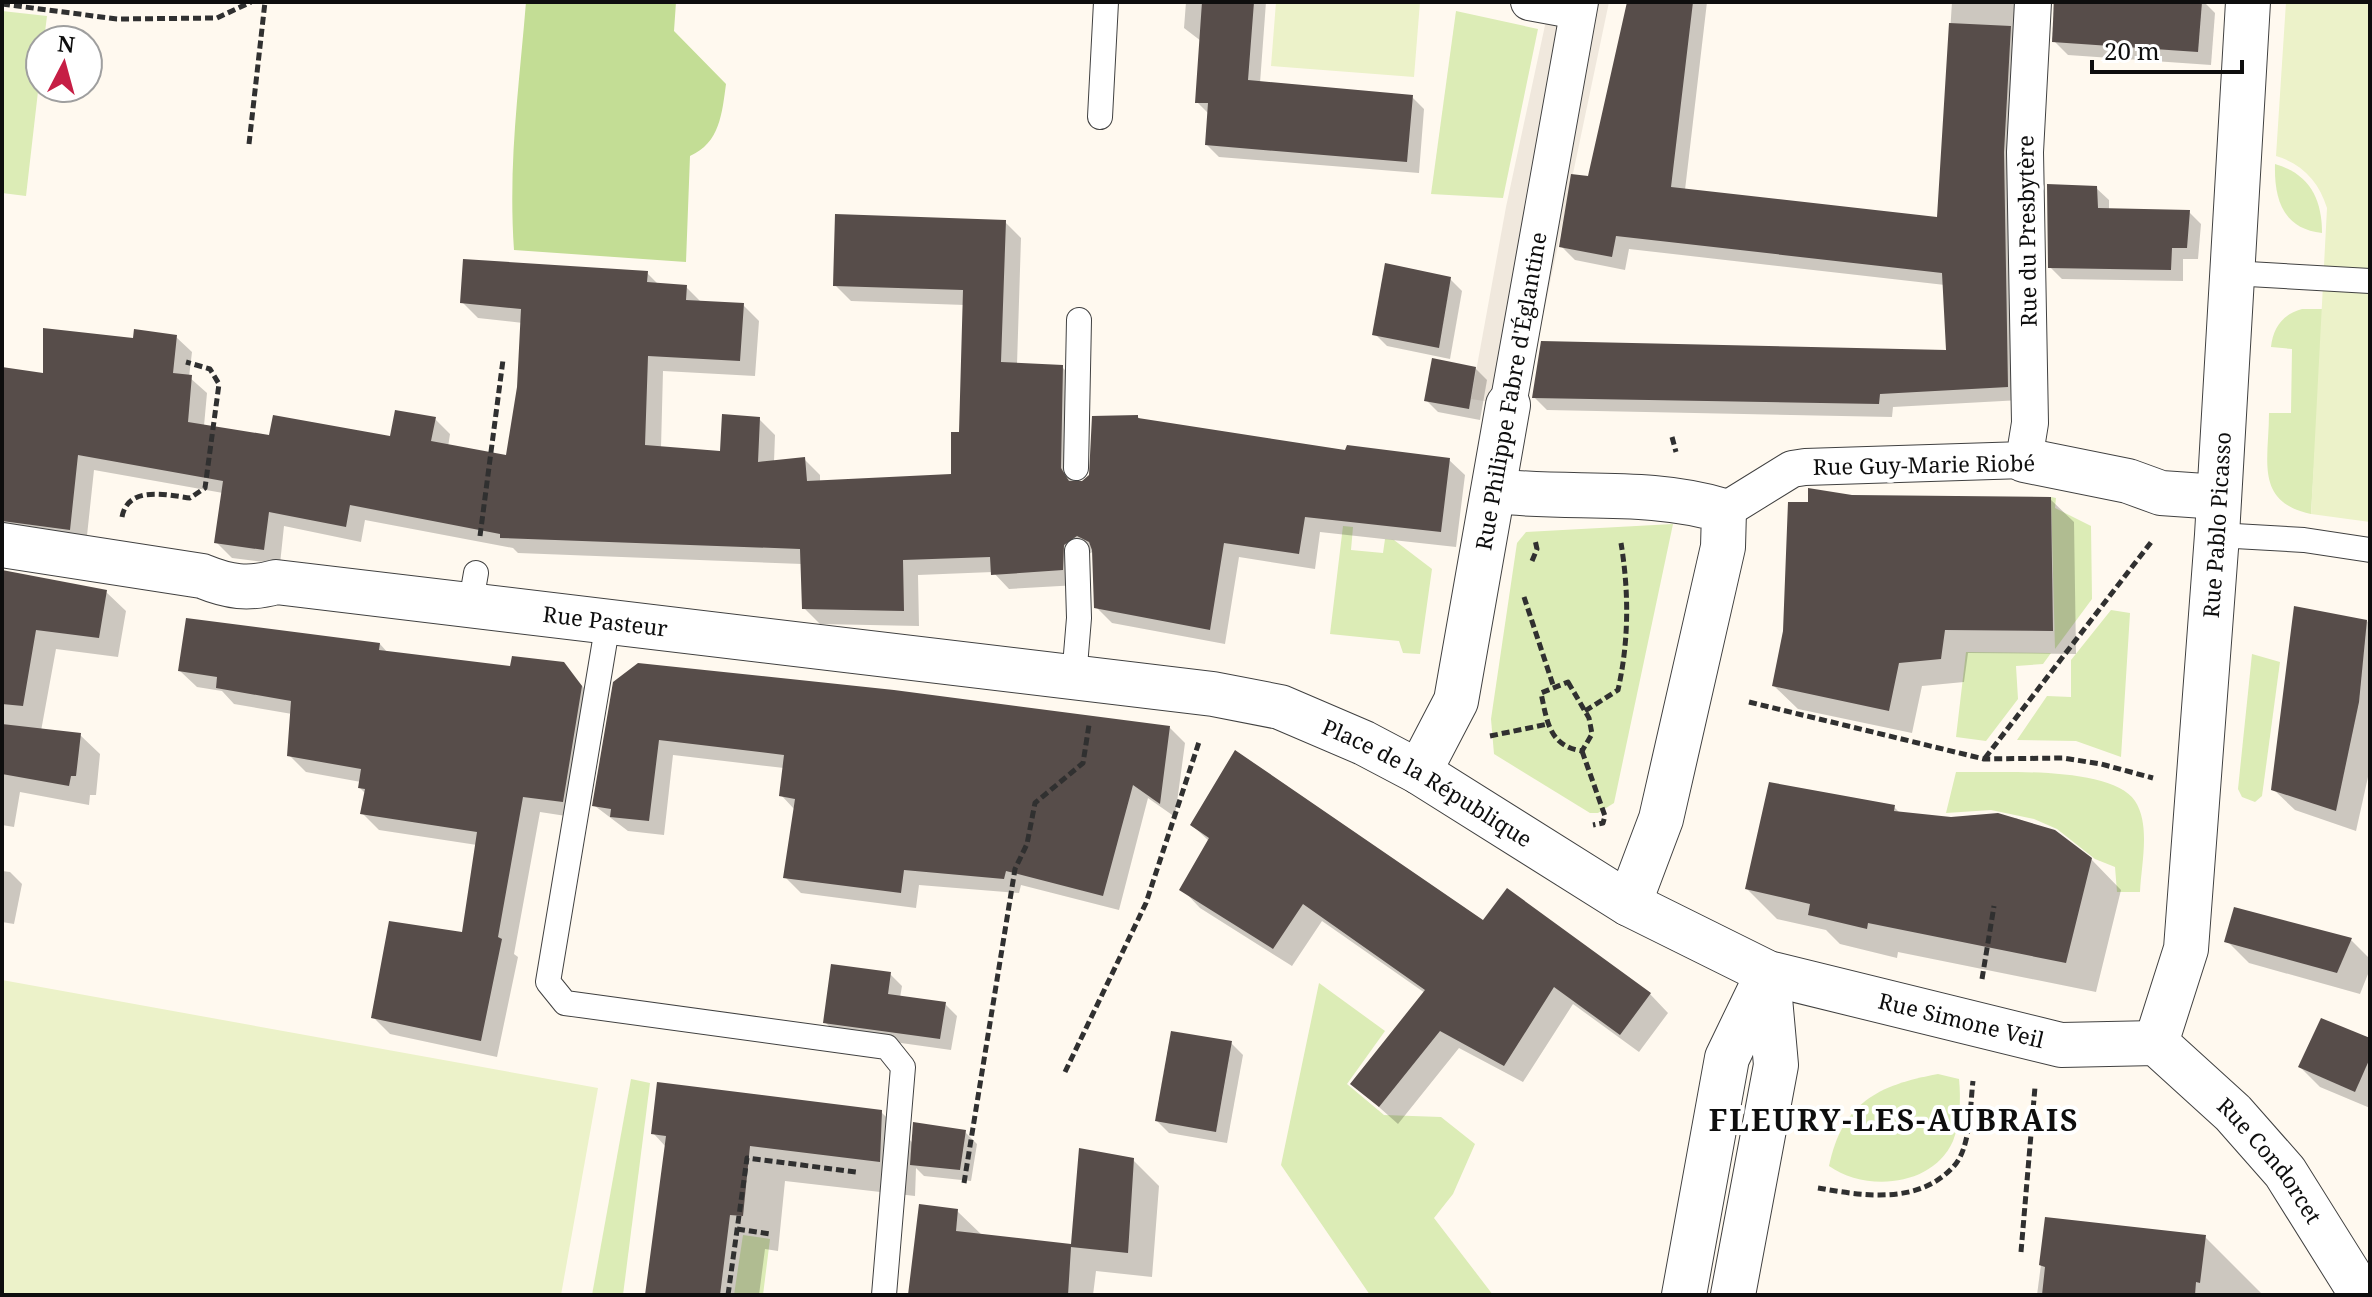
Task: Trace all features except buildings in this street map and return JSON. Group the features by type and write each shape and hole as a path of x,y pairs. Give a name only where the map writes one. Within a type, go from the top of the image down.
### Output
{"street":[{"path":"1529,2 1579,7"},
{"name":"Rue du Presbytère","path":"2024,460 2030,423 2025,152 2033,2"},
{"name":"Rue Pablo Picasso","path":"2156,1043 2186,949 2218,516 2248,2"},
{"name":"Rue Philippe Fabre d'Églantine","path":"1419,772 1456,701 1514,493 1508,405 1579,7"},
{"name":"Rue Guy-Marie Riobé","path":"1724,511 1792,469 2024,460 2128,481 2218,516"},
{"path":"1514,493 1686,499 1724,511 1723,547 1661,819 1629,904"},
{"name":"Rue Pasteur","path":"2,545 202,576 222,584 252,589 276,582 473,590 608,622 1074,678 1210,706"},
{"name":"Place de la République","path":"1210,706 1280,707 1364,743 1419,772 1629,904 1768,973"},
{"path":"1684,1294 1727,1058 1768,973"},
{"path":"1733,1295 1776,1065 1768,973"},
{"name":"Rue Simone Veil","path":"1768,973 2061,1045 2156,1043"},
{"name":"Rue Condorcet","path":"2156,1043 2233,1113 2285,1172 2362,1295"}],"lane":[{"path":"1100,117 1106,2"},
{"path":"2231,273 2370,281"},
{"path":"1076,468 1079,320"},
{"path":"2218,516 2304,540 2370,550"},
{"path":"1074,678 1079,618 1077,551"},
{"path":"608,622 548,982 565,1003 887,1047 903,1067 884,1295"}],"path":[{"path":"2,4 117,19 217,18 251,2"},
{"path":"249,144 265,2"},
{"path":"473,590 503,360"},
{"path":"116,562 124,508 130,500 153,494 190,498 205,488 219,384 210,369 186,362"},
{"path":"1514,493 1532,526 1537,549 1531,564"},
{"path":"1585,711 1618,690 1623,669 1628,611 1625,569 1617,531"},
{"path":"1984,759 2160,531"},
{"path":"1523,592 1554,688"},
{"path":"964,1183 1015,869 1027,844 1035,803 1083,763 1092,702 1074,678"},
{"path":"1580,828 1603,823 1605,816 1582,751 1592,734 1585,711 1568,682 1541,693 1551,735 1565,749 1582,751"},
{"path":"1749,702 1984,759 2063,758 2154,778"},
{"path":"1065,1072 1146,903 1210,706"},
{"path":"1478,739 1548,724"},
{"path":"1982,984 1994,906"},
{"path":"1818,1188 1860,1195 1894,1196 1928,1184 1955,1165 1965,1140 1973,1081"},
{"path":"2021,1252 2035,1082"},
{"path":"728,1295 747,1158 893,1176"},
{"path":"737,1229 771,1234"}],"green space":[{"path":"526,2 676,2 674,31 726,84 721,116 714,135 690,156 686,262 514,250 513,156"},
{"path":"1276,2 1420,2 1414,77 1271,66"},
{"path":"2286,2 2370,2 2370,522 2311,514 2327,208 2309,175 2276,156"},
{"path":"2,11 47,16 46,24 24,24 24,104 37,104 26,196 2,193"},
{"path":"1456,11 1538,29 1503,198 1431,194"},
{"path":"2275,164 2297,174 2311,189 2319,209 2322,233 2309,230 2290,219 2276,189"},
{"path":"2302,309 2324,309 2311,514 2280,500 2273,489 2267,462 2269,413 2291,413 2292,349 2271,347 2272,340 2284,318"},
{"path":"2051,497 2056,498 2055,508 2091,526 2092,599 2055,649"},
{"path":"1673,524 1614,803 1598,813 1590,813 1494,754 1491,719 1517,543 1526,532"},
{"path":"1343,526 1353,527 1351,550 1383,553 1385,539 1394,540 1432,569 1420,654 1403,653 1399,641 1330,634"},
{"path":"2111,610 2130,613 2121,757 2076,741 2017,740 2047,696 2071,697 2071,660"},
{"path":"1966,652 2051,653 2043,664 2016,666 2018,699 1986,741 1956,737"},
{"path":"2252,654 2280,662 2262,796 2255,802 2242,797 2238,789"},
{"path":"1956,772 2052,773 2103,781 2122,789 2135,801 2143,822 2140,892 2117,892 2115,867 2095,859 2057,829 2034,819 1991,810 1946,813"},
{"path":"2,980 598,1088 561,1295 2,1295"},
{"path":"1319,983 1385,1031 1347,1084 1384,1115 1441,1117 1475,1144 1453,1194 1434,1218 1493,1295 1370,1295 1281,1165"},
{"path":"1938,1074 1959,1079 1959,1110 1953,1141 1930,1168 1914,1176 1879,1182 1861,1180 1829,1166 1843,1127 1866,1100 1897,1084"},
{"path":"631,1079 650,1083 623,1295 592,1295"},
{"path":"743,1235 770,1239 763,1295 734,1295"}],"shaded area":[{"path":"1550,2 1609,2 1524,407 1471,399 1506,207"}],"district":[{"name":"FLEURY-LES-AUBRAIS","path":"1894,1121"}]}
